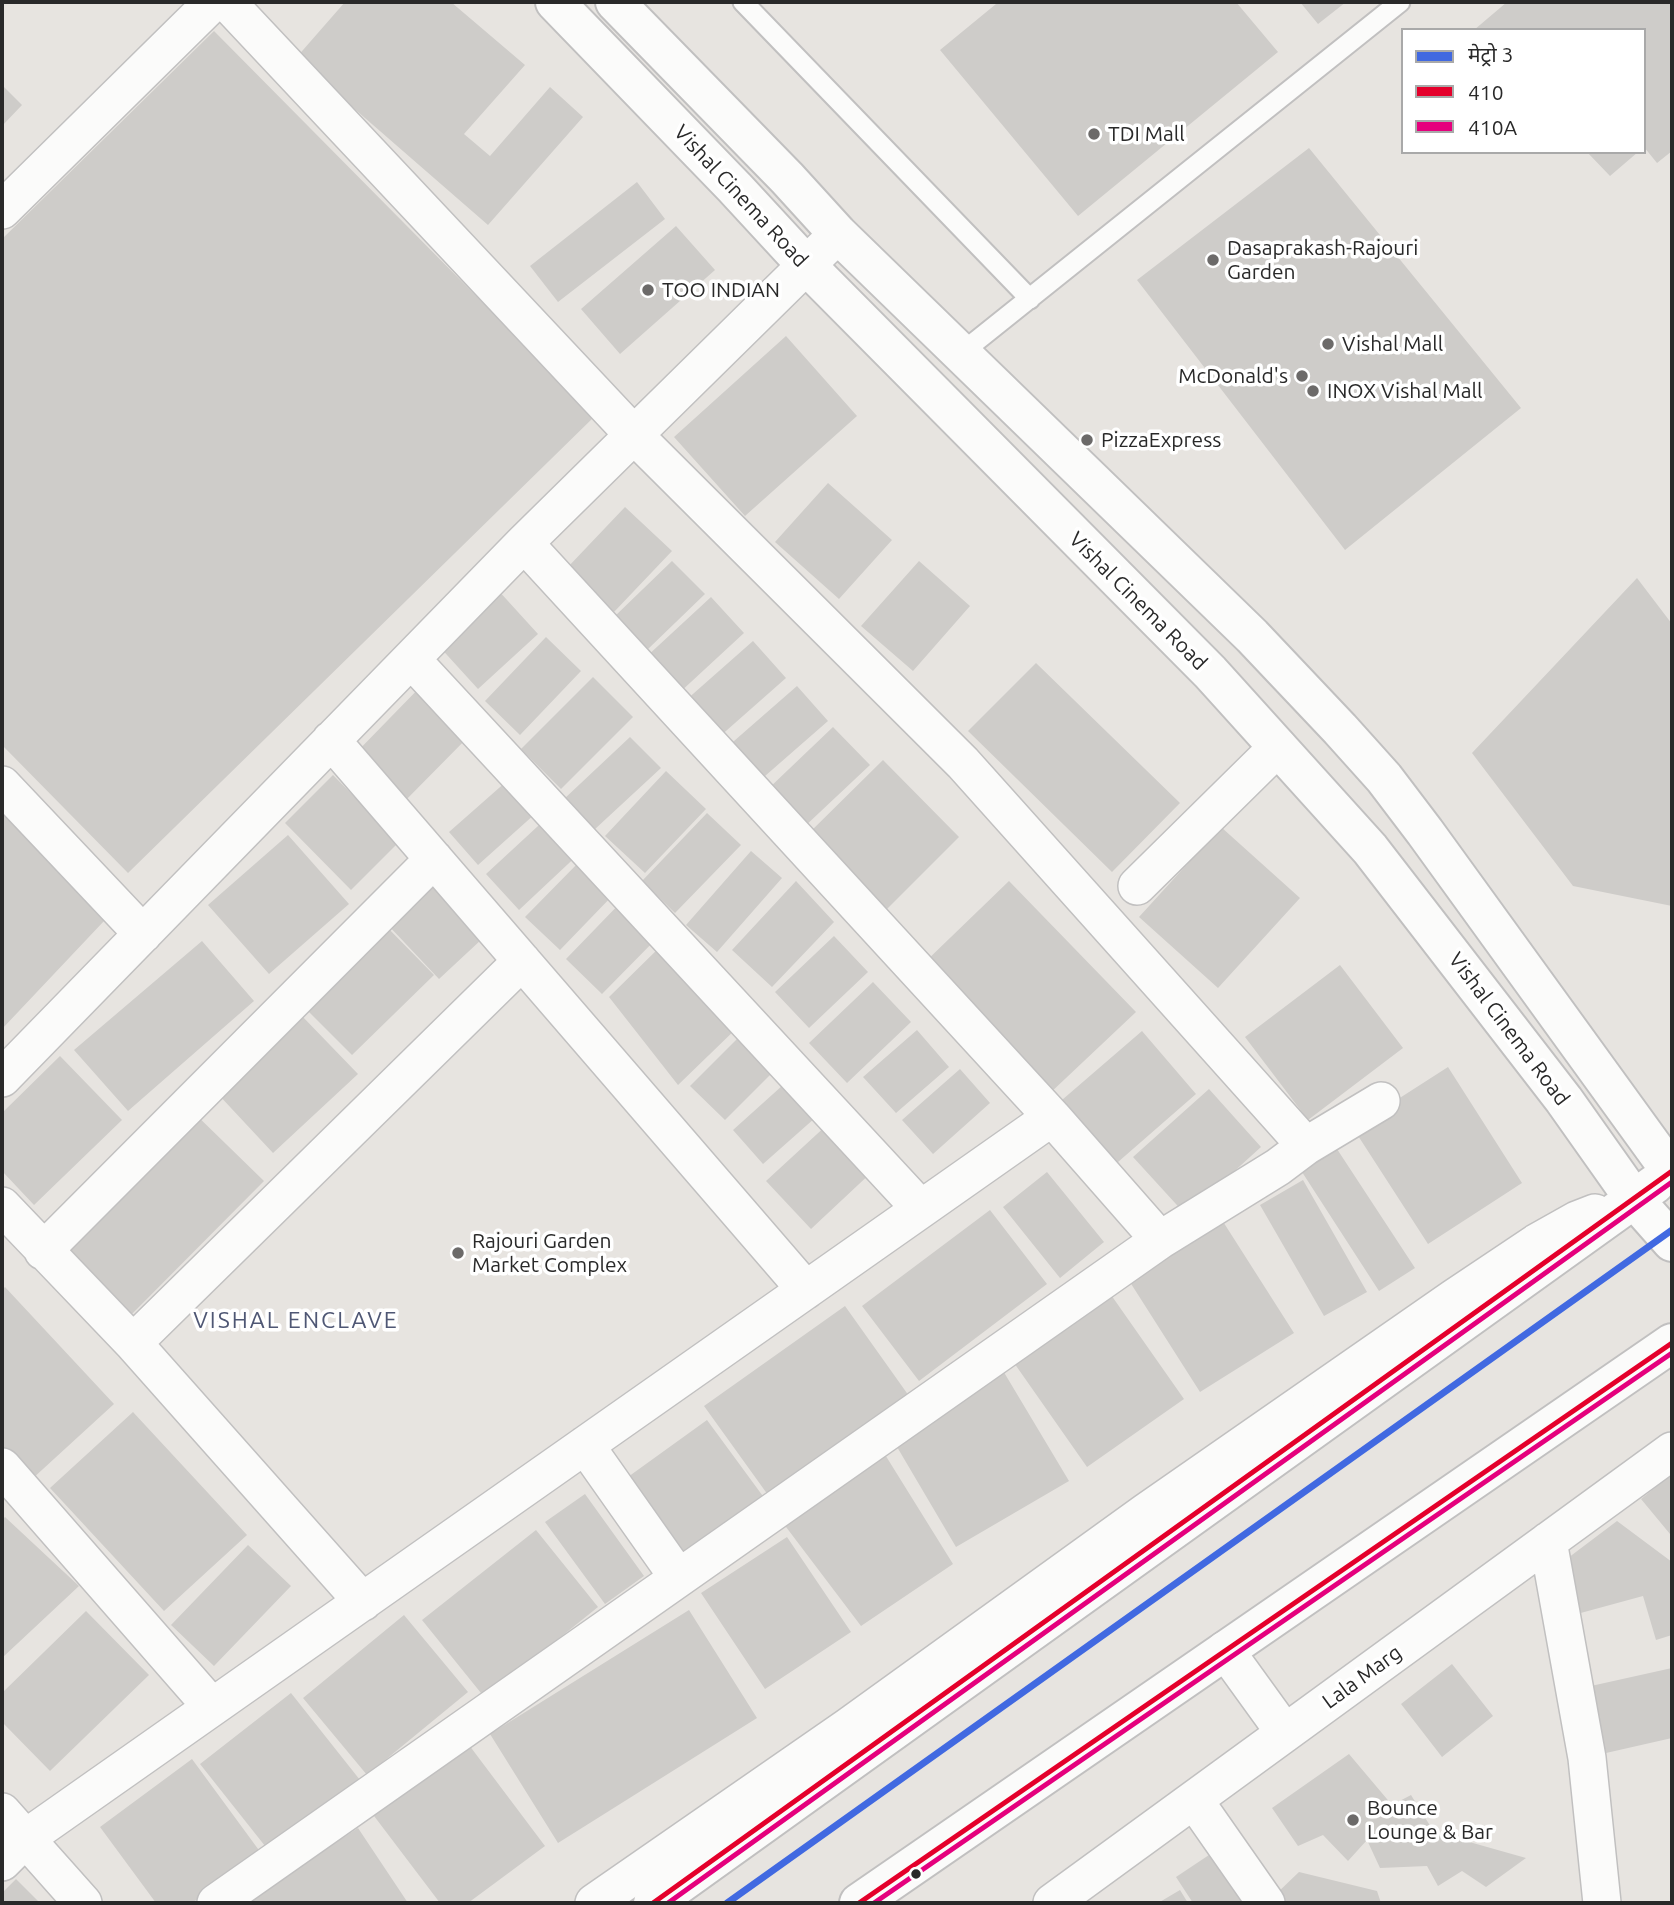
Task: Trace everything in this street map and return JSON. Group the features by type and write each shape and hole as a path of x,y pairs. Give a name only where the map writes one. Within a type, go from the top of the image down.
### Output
{"street":[{"path":"2,210 213,2"},
{"path":"227,2 634,435 963,763 1306,1146"},
{"name":"Vishal Cinema Road","path":"555,2 807,266 1210,673 1278,747 1387,870 1556,1090 1634,1199 1672,1242"},
{"name":"Vishal Cinema Road","path":"615,2 787,177 838,234 1251,636 1384,778 1672,1172"},
{"path":"2,1078 524,543 838,234"},
{"path":"524,543 1052,1117 1160,1240"},
{"path":"1210,673 1251,636"},
{"path":"411,659 921,1209"},
{"path":"331,740 806,1290"},
{"path":"1138,886 1278,747"},
{"path":"2,785 142,934"},
{"path":"43,1251 434,859"},
{"path":"133,1343 522,961"},
{"path":"216,1903 1160,1240 1381,1101"},
{"path":"14,1850 212,1707 1052,1117"},
{"path":"653,1903 1672,1172"},
{"path":"594,1903 848,1727 1146,1512 1464,1291 1536,1243 1577,1220 1634,1199"},
{"path":"2,1206 133,1343 363,1602"},
{"path":"859,1903 1672,1343"},
{"path":"585,1445 678,1577"},
{"name":"Lala Marg","path":"1052,1903 1672,1451"},
{"path":"2,1467 212,1707"},
{"path":"1548,1541 1587,1758 1602,1903"},
{"path":"1225,1650 1286,1733"},
{"path":"1194,1800 1266,1903"},
{"path":"2,1812 14,1850 83,1903"}],"lane":[{"path":"743,2 1030,299"},
{"path":"960,354 1400,2"}],"building":[{"path":"345,2 451,2 525,65 464,134 490,156 550,87 583,117 488,225 296,58"},
{"name":"TDI Mall","path":"994,2 1236,2 1278,52 1078,216 940,50 996,4"},
{"path":"1300,2 1346,2 1318,24"},
{"path":"1507,2 1672,3 1672,151 1657,163 1646,149 1646,28 1476,28"},
{"path":"214,31 595,416 128,873 2,745 2,239"},
{"path":"2,85 22,105 2,126"},
{"name":"Vishal Mall","path":"1309,148 1521,408 1345,550 1137,280"},
{"path":"1589,154 1636,154 1610,176"},
{"path":"637,182 665,219 558,302 530,266"},
{"name":"TOO INDIAN","path":"676,226 715,270 620,354 581,309"},
{"path":"786,336 857,416 745,516 674,437"},
{"path":"828,483 892,540 839,599 775,542"},
{"path":"625,507 672,551 614,612 567,568"},
{"path":"672,561 705,594 647,650 614,617"},
{"path":"919,561 970,606 913,671 861,626"},
{"path":"1637,578 1672,624 1672,906 1573,886 1472,753"},
{"path":"497,589 538,634 478,689 437,644"},
{"path":"711,597 744,633 678,694 645,658"},
{"path":"546,637 581,671 520,735 485,701"},
{"path":"753,641 786,678 718,738 685,701"},
{"path":"1036,663 1180,803 1112,872 968,731"},
{"path":"593,677 633,717 561,789 521,749"},
{"path":"426,681 476,729 399,807 350,759"},
{"path":"797,686 828,721 757,783 726,748"},
{"path":"833,727 870,765 803,828 767,790"},
{"path":"630,737 661,768 594,830 564,799"},
{"path":"883,760 959,837 881,915 804,838"},
{"path":"666,771 706,809 645,873 605,836"},
{"path":"516,773 545,805 478,865 449,832"},
{"path":"333,775 399,842 351,890 285,823"},
{"path":"2,813 104,921 2,1029"},
{"path":"707,813 741,845 675,913 642,881"},
{"path":"551,814 584,849 519,910 486,874"},
{"path":"1221,827 1300,898 1218,988 1139,917"},
{"path":"288,835 349,904 269,974 208,905"},
{"path":"751,851 782,878 717,952 686,925"},
{"path":"581,860 615,893 560,950 525,917"},
{"path":"796,881 834,922 772,987 732,950"},
{"path":"1009,881 1136,1012 1048,1095 922,965"},
{"path":"430,884 482,939 439,979 387,924"},
{"path":"626,897 662,933 602,994 566,959"},
{"path":"382,922 434,975 352,1055 299,1002"},
{"path":"834,936 868,972 809,1028 775,992"},
{"path":"202,941 254,1001 128,1111 74,1050"},
{"path":"666,941 740,1025 678,1085 609,997"},
{"path":"1340,965 1403,1048 1308,1120 1245,1037"},
{"path":"873,982 911,1022 847,1083 809,1043"},
{"path":"301,1015 358,1074 273,1153 217,1093"},
{"path":"746,1030 781,1064 725,1120 690,1086"},
{"path":"917,1030 949,1067 896,1113 863,1077"},
{"path":"1142,1031 1196,1094 1110,1169 1055,1106"},
{"path":"60,1056 122,1120 34,1205 2,1171 2,1113"},
{"path":"1448,1067 1522,1183 1428,1244 1353,1128"},
{"path":"960,1069 990,1103 933,1154 902,1120"},
{"path":"793,1076 824,1110 763,1164 733,1130"},
{"path":"1209,1089 1261,1147 1186,1215 1133,1157"},
{"path":"188,1107 264,1181 130,1316 55,1241"},
{"path":"829,1123 874,1170 811,1229 766,1181"},
{"path":"1337,1149 1415,1268 1379,1291 1302,1172"},
{"path":"1047,1172 1104,1242 1060,1278 1003,1207"},
{"path":"1303,1180 1367,1292 1324,1316 1260,1205"},
{"path":"990,1210 1047,1284 919,1381 862,1306"},
{"path":"1222,1220 1294,1333 1200,1392 1128,1279"},
{"path":"5,1287 114,1404 31,1480 2,1448 2,1290"},
{"path":"1109,1292 1184,1399 1087,1467 1012,1360"},
{"path":"845,1306 909,1396 768,1495 704,1406"},
{"path":"1002,1369 1069,1481 956,1547 890,1435"},
{"path":"133,1412 247,1535 164,1611 50,1488"},
{"path":"707,1420 765,1499 683,1556 621,1482"},
{"path":"884,1453 953,1564 861,1626 780,1519"},
{"path":"1672,1474 1672,1532 1670,1534 1641,1499"},
{"path":"585,1494 644,1576 605,1604 545,1522"},
{"path":"5,1517 79,1586 2,1658 2,1520"},
{"path":"1617,1521 1672,1562 1672,1635 1656,1640 1643,1596 1566,1617 1560,1564"},
{"path":"536,1530 598,1607 485,1698 422,1620"},
{"path":"787,1537 851,1632 765,1689 701,1593"},
{"path":"248,1545 291,1586 214,1666 171,1625"},
{"path":"689,1610 757,1718 558,1843 490,1734"},
{"path":"86,1611 149,1675 50,1771 2,1722 2,1693"},
{"path":"404,1615 468,1692 367,1775 303,1698"},
{"path":"1452,1664 1493,1716 1442,1757 1401,1704"},
{"path":"1672,1668 1672,1738 1606,1753 1591,1686"},
{"path":"291,1693 360,1780 269,1851 200,1764"},
{"path":"463,1737 545,1846 468,1903 440,1903 368,1808"},
{"name":"Bounce Lounge & Bar","path":"1349,1754 1392,1805 1411,1795 1434,1832 1526,1858 1486,1887 1462,1871 1438,1886 1427,1866 1380,1868 1367,1840 1348,1861 1323,1835 1298,1846 1272,1808"},
{"path":"192,1759 261,1853 192,1903 156,1903 100,1827"},
{"path":"358,1828 408,1903 243,1903"},
{"path":"1218,1849 1253,1903 1193,1903 1176,1877"},
{"path":"1299,1872 1377,1891 1381,1903 1281,1903 1275,1895"},
{"path":"16,1879 40,1903 2,1903 2,1893"},
{"path":"1180,1890 1188,1903 1158,1903"}],"metro line":[{"name":"3","path":"727,1903 1672,1230"}],"transit line":[{"name":"410","path":"653,1903 1672,1171"},
{"name":"410A","path":"668,1903 1672,1182"},
{"name":"410","path":"859,1903 1672,1343"},
{"name":"410A","path":"874,1903 1672,1353"}],"place":[{"name":"TDI Mall","path":"1094,134"},
{"name":"Dasaprakash-Rajouri Garden","path":"1213,260"},
{"name":"TOO INDIAN","path":"648,290"},
{"name":"Vishal Mall","path":"1328,344"},
{"name":"McDonald's","path":"1302,376"},
{"name":"INOX Vishal Mall","path":"1313,391"},
{"name":"PizzaExpress","path":"1087,440"},
{"name":"Rajouri Garden Market Complex","path":"458,1253"},
{"name":"Bounce Lounge & Bar","path":"1353,1820"}],"district":[{"name":"VISHAL ENCLAVE","path":"296,1320"}]}
